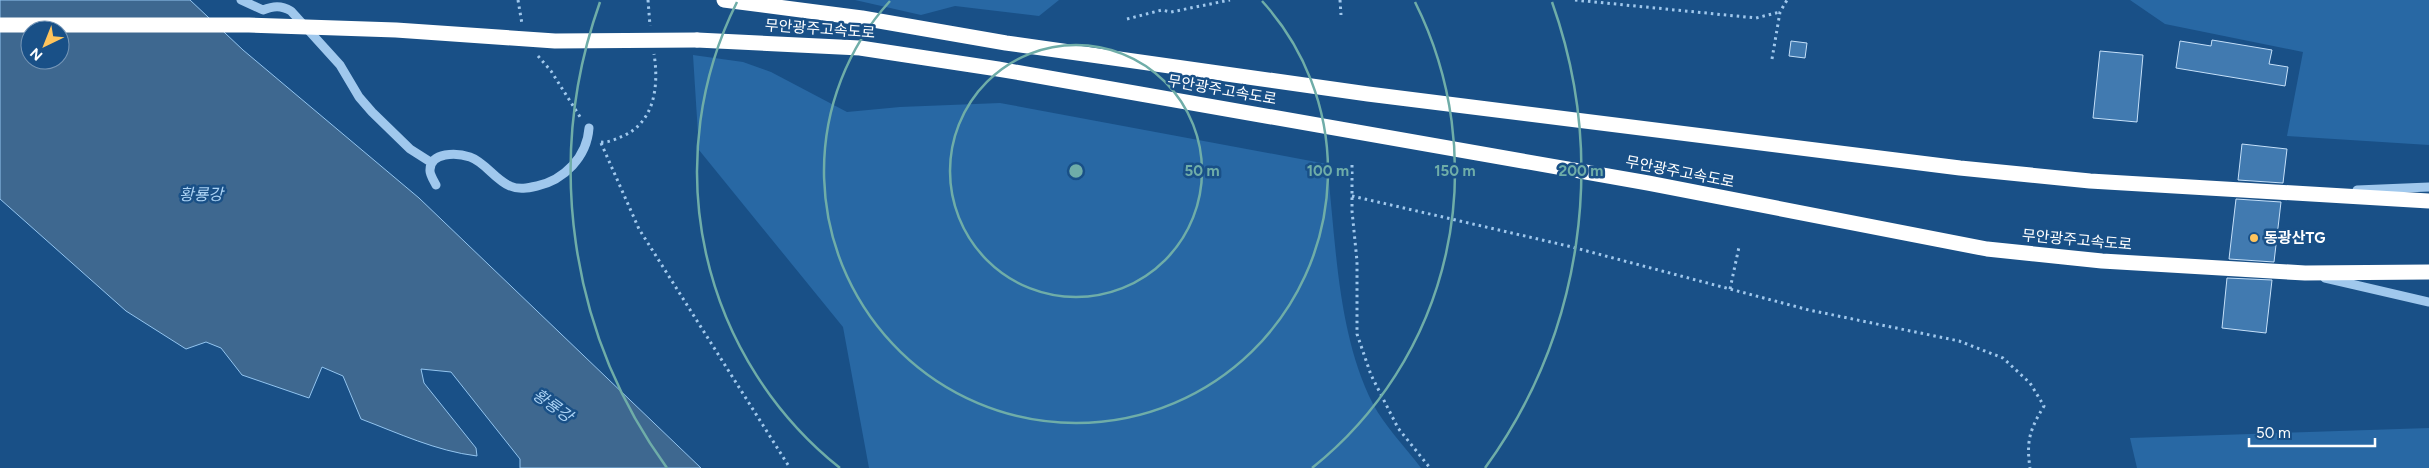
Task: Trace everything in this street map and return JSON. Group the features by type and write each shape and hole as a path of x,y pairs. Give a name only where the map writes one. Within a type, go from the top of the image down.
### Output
{"highway":[{"name":"무안광주고속도로","path":"724,0 862,18 1006,43 1172,68 1556,119 1960,168 2090,181 2429,201"},
{"name":"무안광주고속도로","path":"0,25 249,25 396,30 555,41 697,40 860,48 998,69 1648,183 1987,249 2102,261 2305,273 2429,272"}],"lane":[{"path":"242,0 247,5 263,10 272,6 284,7 291,11 340,65 359,97 372,112 410,149 432,163"},
{"path":"436,185 430,172 432,163 440,156 455,153 473,158 512,187 525,188 548,183 570,169 588,141 589,128"},
{"path":"2292,194 2429,187"},
{"path":"2305,273 2429,302"}],"path":[{"path":"518,0 524,28"},
{"path":"648,0 651,34"},
{"path":"1126,19 1162,10 1171,12 1230,0"},
{"path":"1340,0 1341,15"},
{"path":"1576,0 1756,18 1780,12"},
{"path":"1772,59 1780,12 1787,0"},
{"path":"533,50 551,71 577,115 602,143 639,230 790,468"},
{"path":"602,143 629,134 647,116 655,90 654,53"},
{"path":"1352,165 1352,196 1357,261 1356,334 1370,375 1398,428 1430,468"},
{"path":"1352,196 1568,246 1809,310 1959,340 2003,358 2030,383 2044,406 2034,423 2028,440 2030,468"},
{"path":"1730,289 1739,247"}],"shaded area":[{"path":"855,0 1059,0 1039,16 955,6 921,15"},
{"path":"2130,0 2429,0 2429,145 2287,136 2303,52 2165,24"},
{"path":"693,55 743,62 771,72 847,112 900,107 1000,103 1327,164 1340,287 1352,348 1361,377 1373,404 1389,428 1421,468 869,468 843,327 699,150"},
{"path":"2429,428 2429,468 2137,468 2130,438"}],"water":[{"name":"황룡강","path":"0,0 190,0 243,50 419,198 701,468 520,468 520,459 451,372 421,369 424,383 476,448 477,456 432,446 361,419 343,376 322,367 309,398 242,375 221,348 206,342 186,349 126,311 0,199"}],"building":[{"path":"2212,40 2272,50 2269,64 2288,67 2285,86 2176,68 2180,41 2211,46"},
{"path":"1791,41 1807,43 1805,58 1789,56"},
{"path":"2100,51 2143,55 2137,122 2093,118"},
{"path":"2242,144 2287,149 2283,183 2238,180"},
{"path":"2236,199 2281,202 2274,262 2229,259"},
{"path":"2227,278 2272,280 2266,333 2222,328"}],"place":[{"name":"동광산TG","path":"2254,238"}]}
